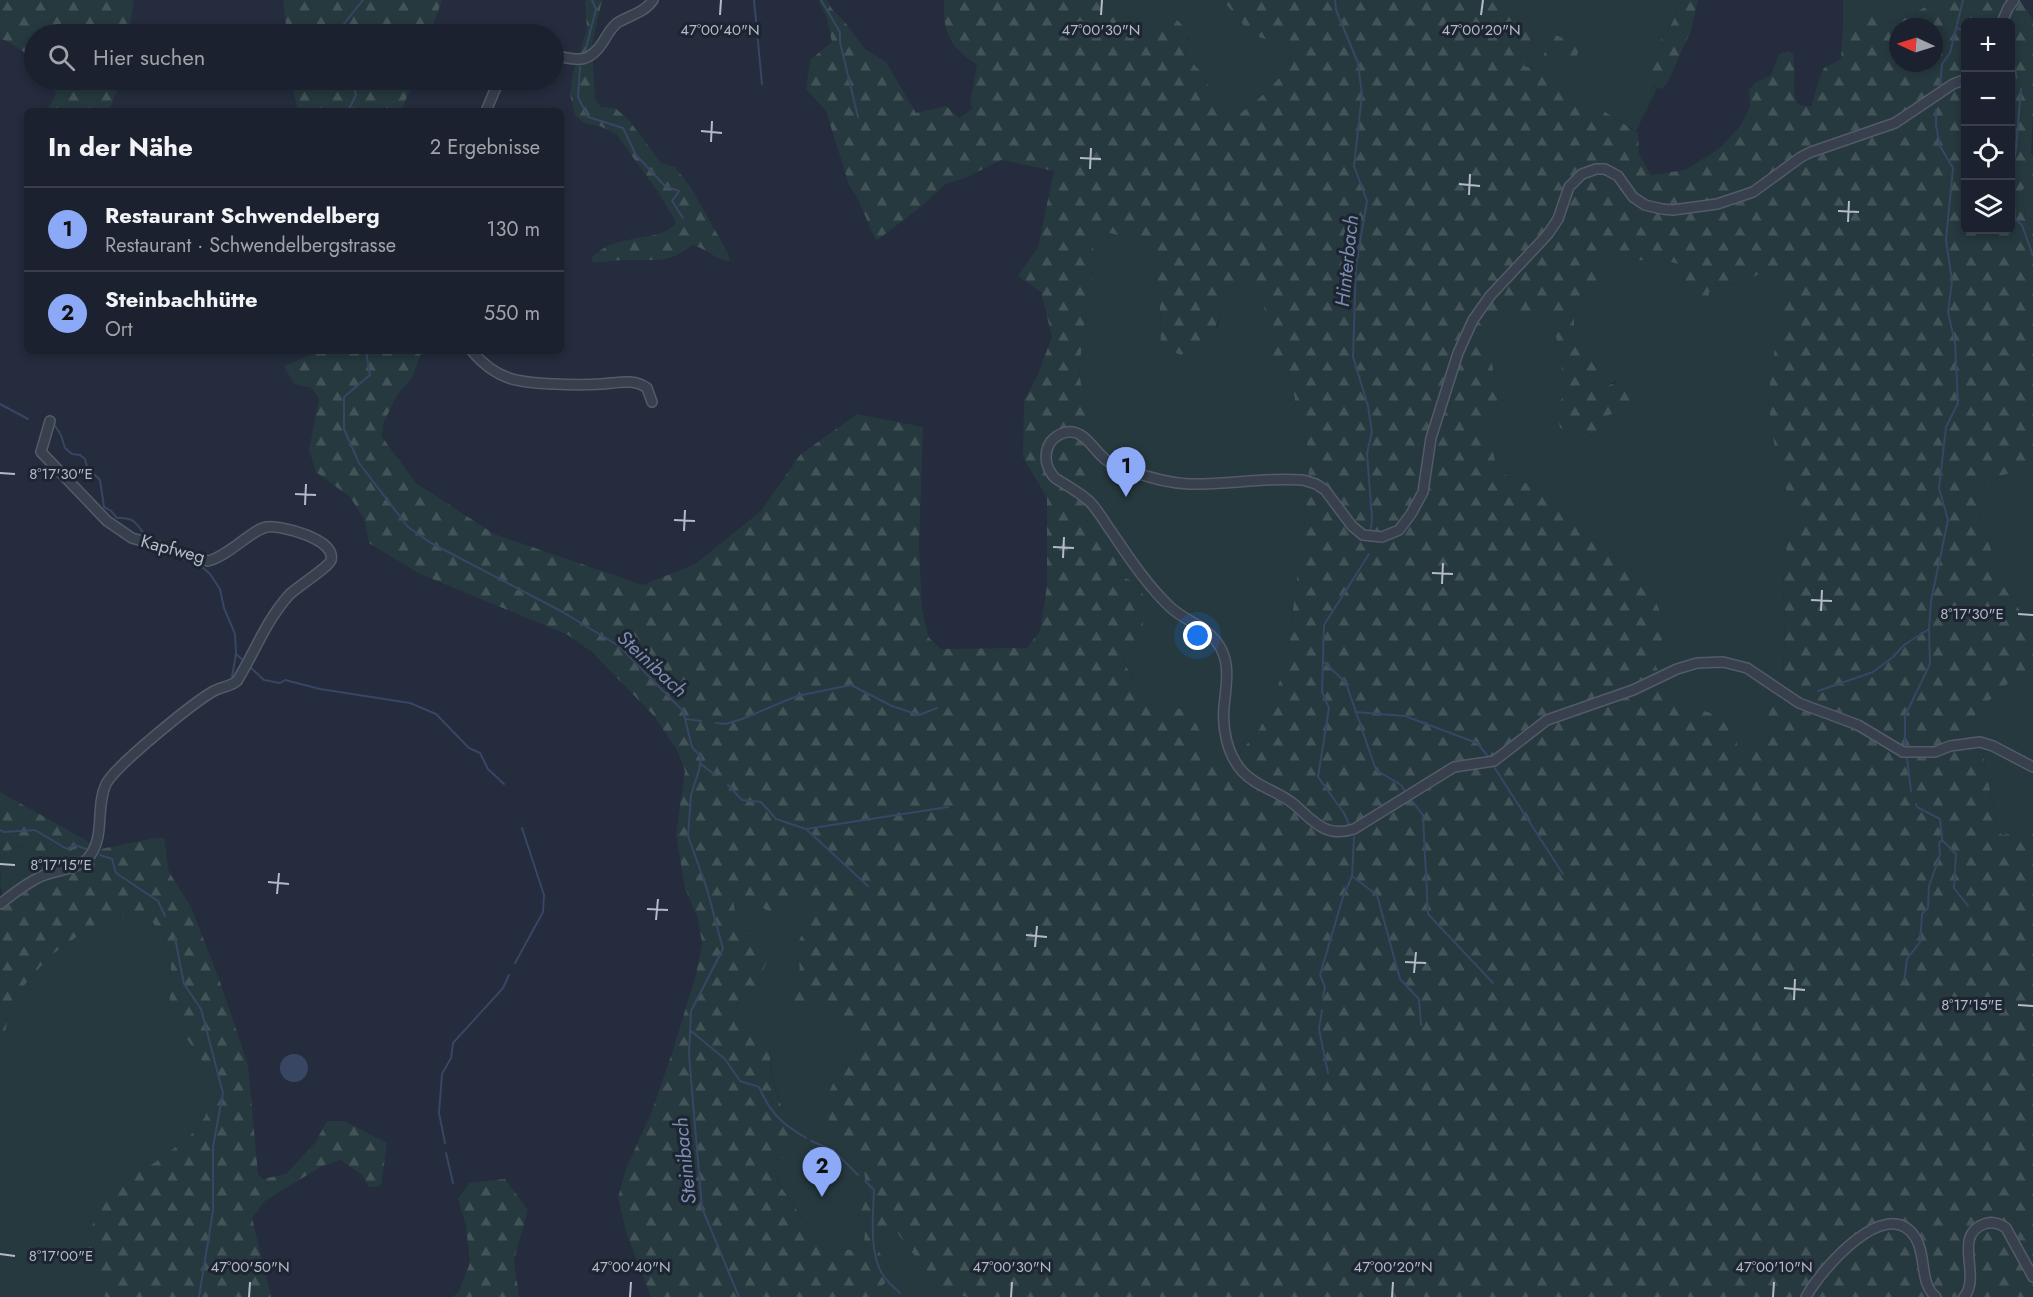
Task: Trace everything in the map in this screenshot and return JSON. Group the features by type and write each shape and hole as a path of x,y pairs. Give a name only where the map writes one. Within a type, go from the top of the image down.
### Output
{"street":[{"path":"564,58 573,60 587,58 597,50 613,27 642,11 652,0"},
{"path":"2004,18 2014,0"},
{"path":"1961,81 1895,123 1811,152 1762,187 1732,200 1673,210 1654,208 1638,201 1618,176 1611,171 1596,169 1582,174 1569,187 1558,219 1548,234 1490,296 1473,320 1458,353 1431,438 1423,492 1403,525 1387,537 1372,537 1357,531 1325,490 1310,482 1296,479 1189,484 1169,482 1114,466 1075,432 1066,432 1052,440 1046,454 1046,463 1050,473 1089,502 1153,589 1170,608 1199,626 1216,641 1224,654 1227,671 1224,707 1225,735 1241,771 1254,782 1292,802 1321,827 1330,831 1344,832 1353,829 1454,767 1494,761 1547,720 1633,690 1677,669 1697,663 1723,662 1747,668 1799,703 1858,725 1903,752 1935,752 1950,746 1980,742 1993,746 2033,767"},
{"path":"487,108 494,90"},
{"path":"475,354 490,369 516,381 575,385 638,383 649,390 652,402"},
{"name":"Kapfweg","path":"0,904 23,886 40,877 80,864 88,858 98,838 103,792 114,773 194,705 215,690 232,685 237,681 261,636 289,596 328,565 331,556 327,548 304,534 268,527 256,531 223,555 205,561 132,538 107,521 41,452 50,421"},
{"path":"1964,1297 1971,1279 1969,1237 1975,1228 1987,1223 2001,1224 2006,1228 2033,1277"},
{"path":"1806,1297 1819,1277 1857,1238 1872,1229 1894,1225 1907,1229 1916,1239 1922,1253 1927,1285 1936,1297"}],"green space":[{"path":"0,0 134,0 130,24 24,24 24,52 0,39"},
{"path":"283,0 442,0 434,24 286,24"},
{"path":"585,0 602,0 592,45 595,99 601,107 615,108 628,119 661,163 675,167 691,188 728,253 730,261 692,245 676,256 660,260 618,260 593,263 591,258 606,247 662,233 675,225 675,220 617,135 600,126 585,124 575,115 570,94 573,72 587,29"},
{"path":"818,0 827,0 865,49 886,62 916,113 946,106 959,118 973,108 970,103 977,65 954,45 950,38 945,22 944,0 1102,0 1104,7 1123,13 1142,30 1156,38 1160,29 1175,18 1187,34 1184,54 1203,74 1221,113 1235,117 1278,80 1293,53 1281,45 1251,34 1226,4 1219,0 1517,0 1517,4 1534,31 1524,66 1539,70 1551,33 1579,45 1577,58 1560,58 1549,76 1638,133 1639,154 1651,175 1685,170 1720,148 1741,125 1750,107 1749,90 1755,83 1771,75 1779,54 1789,51 1793,54 1794,91 1797,104 1811,107 1824,68 1841,59 1843,27 1868,16 1889,22 1889,72 1943,72 1943,18 1905,18 1938,0 2020,0 2033,20 2031,153 2033,155 2033,181 2022,190 2025,217 2033,230 2033,470 2004,475 1985,484 1979,489 1978,512 2004,587 2033,630 2033,665 2002,688 1975,715 1998,830 2002,835 2033,830 2033,1297 967,1297 941,1291 896,1231 881,1234 878,1249 891,1277 878,1290 876,1297 651,1297 627,1235 618,1198 626,1169 652,1111 673,1050 696,975 702,943 698,918 685,888 676,834 685,771 677,750 654,716 592,652 568,635 418,573 369,543 364,519 350,497 316,472 309,450 319,399 312,388 294,384 284,366 313,354 421,354 412,378 397,395 383,424 382,437 416,483 494,534 643,585 695,564 761,511 800,455 857,414 923,427 919,547 922,610 929,638 941,649 1027,648 1040,631 1047,586 1047,498 1023,457 1024,400 1037,377 1052,337 1041,292 1018,276 1038,247 1054,171 1001,160 965,178 946,184 876,241 857,197 849,185 826,111 806,89 810,60 832,42 826,15","holes":["1103,232 1136,241 1147,241 1160,306 1160,346 1181,355 1202,342 1214,330 1220,314 1224,289 1250,279 1259,287 1271,334 1268,356 1286,365 1293,387 1297,414 1310,454 1304,528 1285,668 1260,728 1229,766 1210,751 1189,710 1144,704 1123,659 1143,650 1143,594 1136,583 1121,576 1108,538 1087,523 1092,447 1079,374 1095,264 1093,247 1095,238","1605,253 1635,260 1666,261 1679,264 1686,284 1706,307 1711,286 1739,284 1765,271 1777,277 1779,318 1768,399 1775,449 1785,487 1793,503 1795,516 1787,541 1783,586 1785,620 1783,681 1758,738 1738,749 1733,724 1711,713 1675,703 1650,655 1669,632 1655,600 1649,578 1620,562 1588,535 1555,495 1498,472 1486,423 1499,398 1485,329 1511,313 1553,320 1566,392 1556,408 1560,428 1582,431 1596,439 1603,440 1605,435 1600,425 1603,418 1614,413 1625,419 1629,408 1630,392 1621,381 1603,387 1590,348 1574,333 1574,299 1598,285 1605,268 1590,256","743,897 772,912 784,910 803,899 816,903 799,941 800,990 785,1005 786,1012 816,997 858,1042 855,1056 837,1076 824,1102 834,1138 862,1161 868,1196 858,1217 865,1232 863,1251 840,1249 826,1253 777,1181 772,1166 793,1150 799,1137 786,1115 773,1083 770,1045 752,1023 737,1012 736,1002 755,986 769,957 759,936 738,929 733,899"]},
{"path":"1102,0 1219,0 1226,4 1251,34 1281,45 1293,53 1278,80 1252,104 1236,117 1221,113 1203,74 1184,54 1189,36 1156,38 1142,30 1123,13 1104,7"},
{"path":"1517,0 1682,0 1672,23 1657,47 1653,86 1657,89 1636,131 1548,76 1560,58 1578,45 1539,70 1524,66 1534,31 1517,4"},
{"path":"1682,0 1698,0 1691,30 1667,84 1661,89 1652,83 1650,72 1652,58"},
{"path":"1843,0 1938,0 1905,18 1889,18 1889,22 1868,16 1843,27"},
{"path":"54,90 117,90 109,108 49,108 56,94"},
{"path":"293,90 410,90 402,108 297,108"},
{"path":"2033,181 2033,230 2025,217 2022,190"},
{"path":"1103,231 1136,241 1147,240 1160,306 1160,346 1218,327 1224,289 1250,279 1259,286 1271,334 1268,356 1286,365 1293,387 1297,414 1310,454 1304,528 1285,668 1260,728 1229,766 1210,751 1189,710 1144,704 1123,658 1136,583 1121,576 1108,538 1087,523 1090,504 1079,374 1095,264 1093,247 1095,238"},
{"path":"1605,253 1635,260 1680,264 1686,284 1706,307 1711,286 1739,284 1765,271 1777,277 1779,318 1768,399 1785,487 1793,503 1795,516 1787,541 1783,586 1785,620 1783,681 1758,738 1738,750 1711,713 1675,703 1649,655 1669,632 1655,600 1649,578 1620,562 1588,535 1555,495 1498,472 1486,423 1499,398 1485,329 1511,313 1553,320 1566,392 1556,408 1582,431 1595,439 1605,435 1600,425 1603,418 1614,413 1616,381 1603,387 1590,348 1574,333 1574,299 1598,285 1590,256"},
{"path":"2018,470 2033,470 2033,630 2004,587 1978,512 1979,489 1989,480"},
{"path":"2033,665 2033,765 1980,740 1975,715 2002,688"},
{"path":"1981,744 2033,770 2033,830 2002,835 1998,830"},
{"path":"0,792 89,842 88,845 72,850 67,859 61,863 34,849 16,846 5,854 0,873"},
{"path":"164,838 169,872 191,907 219,979 248,1065 258,1174 263,1179 286,1174 315,1143 327,1121 344,1121 387,1143 381,1186 369,1187 362,1175 341,1160 322,1166 265,1201 252,1218 271,1297 105,1297 101,1281 80,1257 81,1247 112,1187 154,1163 189,1137 205,1117 214,1078 169,1013 171,964 165,939 145,912 92,926 50,956 13,998 0,1053 0,906 45,877 77,868 96,850"},
{"path":"89,842 94,844 80,861 3,897 0,884 2,859 7,851 16,846 32,847 49,858 67,859 72,850 88,845"},
{"path":"743,897 772,912 784,910 803,899 816,903 804,946 800,990 816,997 858,1042 855,1056 837,1076 834,1137 862,1161 868,1196 858,1217 865,1232 863,1251 840,1249 826,1253 777,1180 771,1166 793,1150 799,1137 777,1094 770,1059 770,1045 752,1023 737,1012 736,1002 755,986 752,931 738,930 733,899"},
{"path":"145,912 165,939 171,964 169,1013 214,1078 205,1117 189,1137 154,1163 80,1257 101,1281 105,1297 0,1297 0,1053 13,998 50,956 92,926"},
{"path":"505,1179 528,1210 514,1260 519,1297 452,1297 458,1293 470,1263 466,1226 458,1199 469,1183"},
{"path":"896,1231 941,1291 967,1297 876,1297 878,1290 891,1277 878,1249 881,1233"}],"water":[{"path":"294,1054 304,1058 308,1068 304,1078 294,1082 284,1078 280,1068 284,1058"}],"waterway":[{"name":"Steinibach","path":"344,24 363,0"},
{"path":"585,52 596,9 592,0"},
{"path":"754,0 762,84"},
{"path":"821,0 840,32 840,42 858,117"},
{"name":"Hinterbach","path":"1335,0 1336,10 1358,63 1362,95 1354,166 1367,201 1356,266 1353,357 1368,406 1372,432 1367,453 1371,529"},
{"path":"1940,87 1942,64 1950,53 1963,0"},
{"path":"1957,28 1961,30"},
{"path":"580,67 578,97 588,117 623,128 636,155 665,186 679,191 672,201 683,218"},
{"path":"2015,70 2017,78"},
{"path":"2021,89 2012,171 2015,219 2022,225 2033,256"},
{"name":"Steinibach","path":"350,108 356,95 355,90"},
{"path":"1905,744 1905,716 1930,664 1931,601 1948,520 1939,488 1946,427 1958,403 1955,343 1948,312 1952,281 1946,240 1953,168 1940,146 1936,110"},
{"name":"Steinibach","path":"366,354 370,375 344,397 344,429 359,463 408,527 431,543 561,611 619,646 683,711 692,747 701,757 691,795 688,836 707,889 723,949 691,1011 689,1055 702,1208 739,1297"},
{"path":"0,404 28,419"},
{"path":"55,426 65,448 72,454 80,455 85,459 87,467 100,480 104,507 117,518 135,522 148,539"},
{"path":"156,550 200,565 210,574 220,589 224,608 235,634 236,654 232,677"},
{"path":"1349,824 1344,813 1318,777 1329,708 1322,692 1324,625 1369,554"},
{"path":"1818,691 1873,672 1893,657 1904,645 1929,629"},
{"path":"236,654 245,662"},
{"path":"1324,662 1346,683 1376,770 1401,785 1404,790"},
{"path":"249,666 264,680 280,683 285,680 320,689 410,703 436,714 469,748 480,753 488,769 504,784"},
{"path":"716,723 726,724 742,719 797,696 851,685 892,706 919,715 937,708"},
{"path":"1355,712 1405,716 1477,743 1487,755"},
{"path":"686,719 701,721"},
{"path":"1907,759 1911,791"},
{"path":"701,764 715,775"},
{"path":"1494,767 1563,874"},
{"path":"728,785 742,800 761,802 776,819 806,829 868,886"},
{"path":"1413,802 1423,815 1428,914 1493,983"},
{"path":"1904,981 1907,959 1920,942 1922,914 1928,908 1929,886 1940,855 1939,843 1942,840 1940,819 1917,807 1916,804"},
{"path":"806,829 948,807"},
{"path":"515,963 543,912 544,895 522,828"},
{"path":"0,830 4,832 35,830 67,849 75,845 86,849"},
{"path":"1323,997 1325,987 1320,975 1343,897 1352,876 1354,837"},
{"path":"1942,840 1956,854 1954,888 1968,906"},
{"path":"100,855 112,859 116,873 158,901 165,916"},
{"path":"1352,876 1377,895 1400,979 1419,999 1421,1025"},
{"path":"175,938 184,984 201,1009 223,1093 213,1147 213,1211 199,1297"},
{"path":"445,1143 439,1113 442,1074 451,1058 453,1043 503,988 509,975"},
{"path":"1322,1010 1319,1029 1328,1073"},
{"path":"691,1031 725,1059 740,1081 759,1087 778,1117 806,1138"},
{"path":"811,1141 833,1150 858,1175"},
{"path":"446,1153 453,1183"},
{"path":"865,1181 874,1190 873,1234 879,1267 886,1280 900,1293"}],"place":[{"name":"Restaurant Schwendelberg","path":"1126,497"},
{"name":"Steinbachhütte","path":"822,1197"}]}
